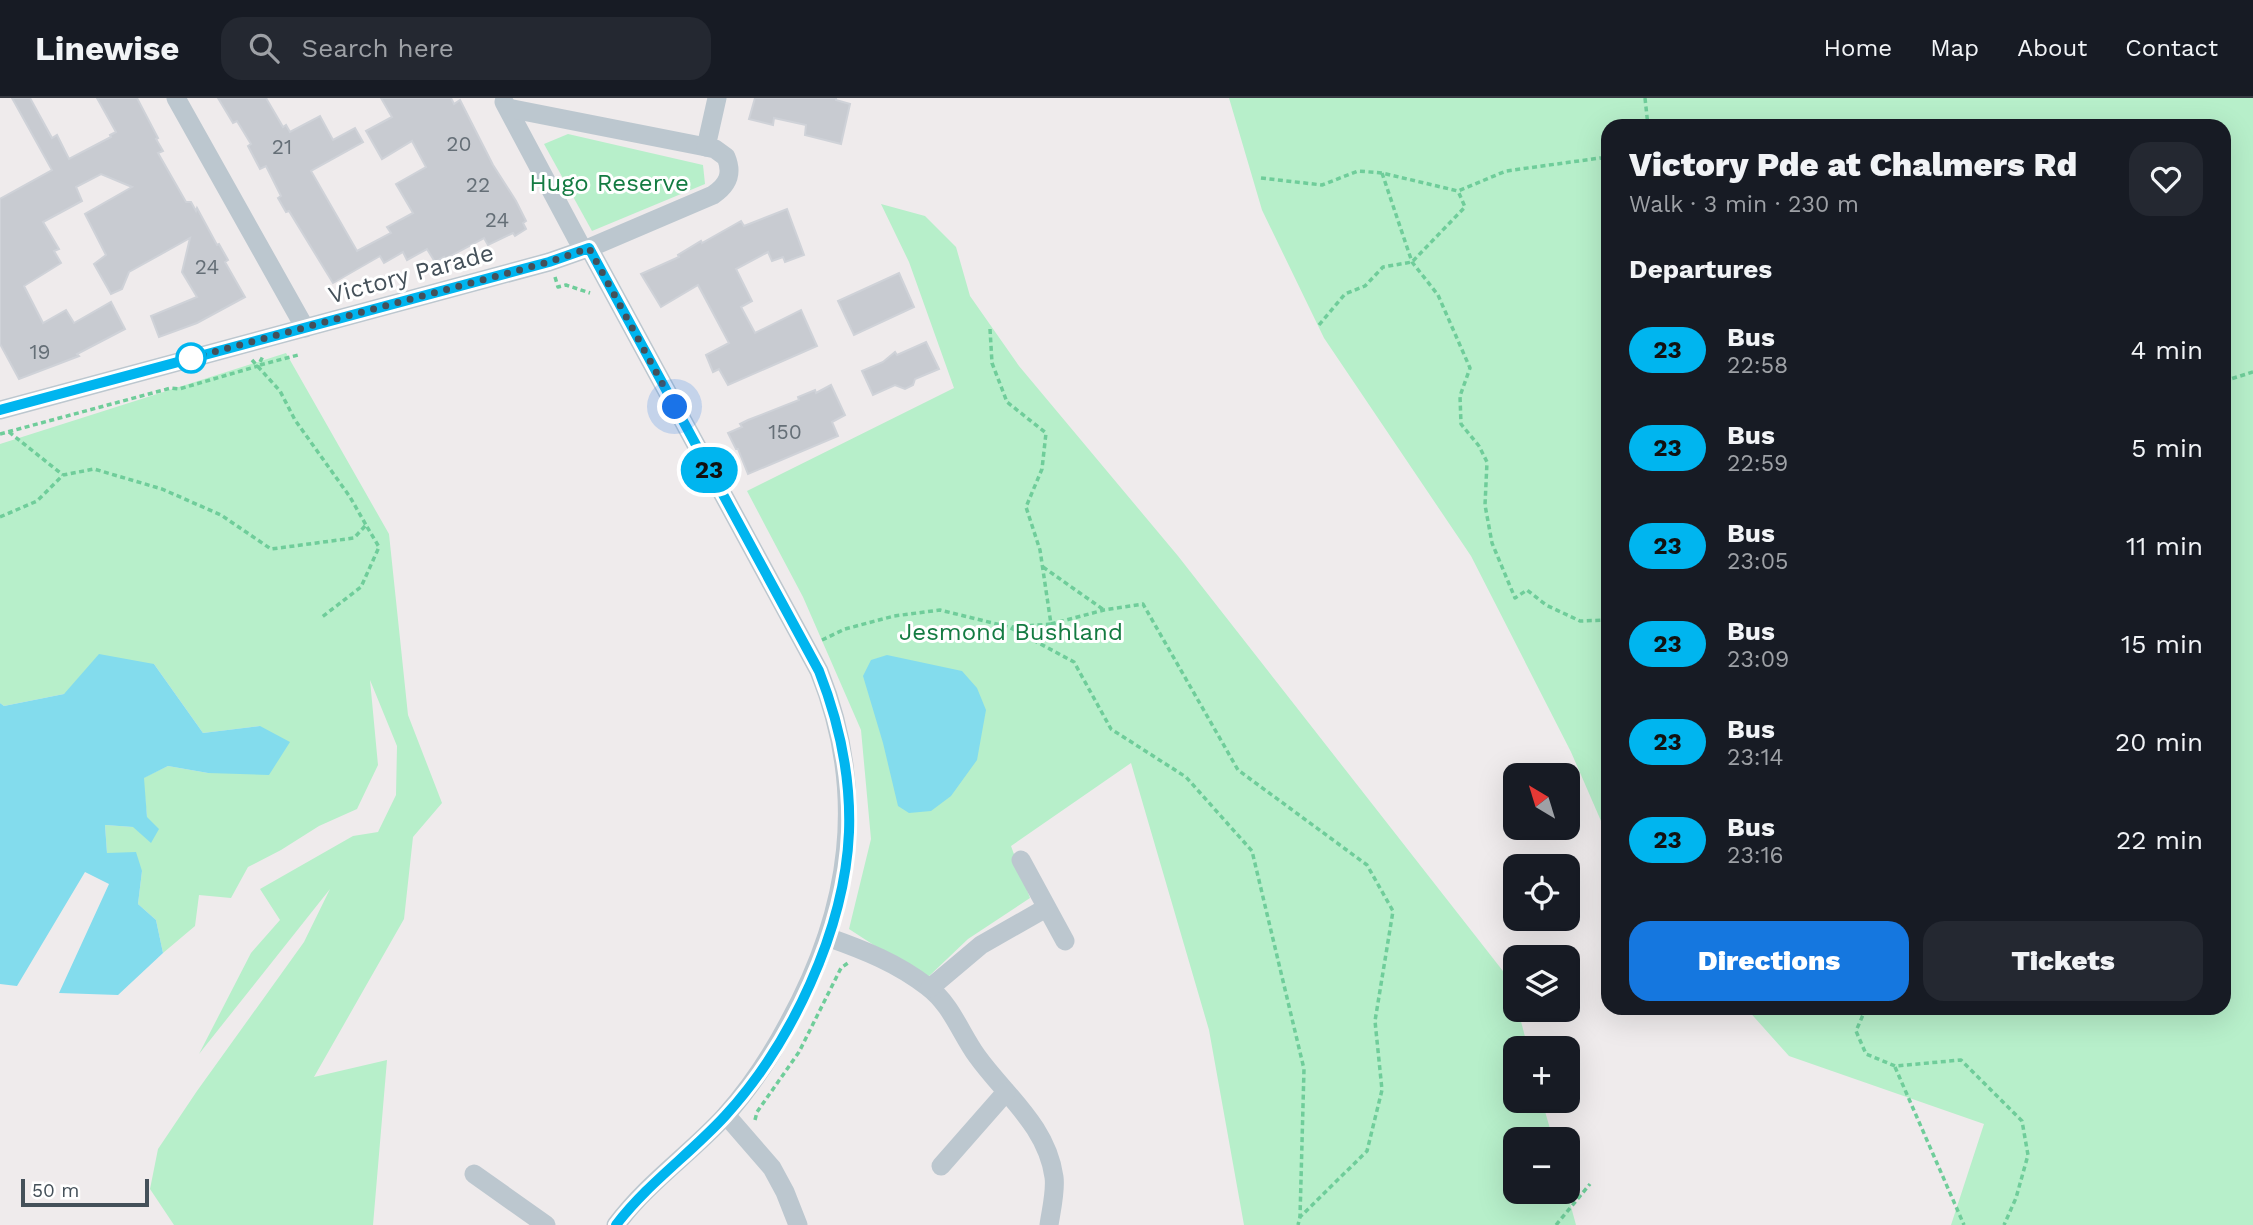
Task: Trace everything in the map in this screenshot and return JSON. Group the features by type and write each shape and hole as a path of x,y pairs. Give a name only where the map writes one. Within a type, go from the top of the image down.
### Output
{"street":[{"path":"176,98 305,328"},
{"path":"505,103 706,147 717,98"},
{"path":"505,103 807,646 830,698 836,719 849,803 845,868 827,937 806,992 773,1052 726,1115 654,1182 616,1225"},
{"name":"Victory Parade","path":"0,410 549,262 586,249 720,190 729,179 729,164 721,153 706,147"},
{"path":"1021,860 1065,941"},
{"path":"930,988 981,944 1046,908"},
{"path":"827,937 877,955 930,988 953,1016 977,1056 1028,1117 1045,1146 1054,1178 1049,1225"},
{"path":"941,1166 1006,1092"},
{"path":"726,1115 772,1168 798,1225"},
{"path":"474,1174 546,1225"}],"path":[{"path":"1645,98 1647,119"},
{"path":"1261,178 1322,185 1358,171 1382,173 1458,191 1506,171 1601,158"},
{"path":"1382,173 1412,262 1438,295 1470,368 1460,396 1461,424 1479,446 1487,462 1485,505 1492,543 1516,598 1527,590 1546,606 1580,621 1601,620"},
{"path":"1319,325 1345,294 1365,286 1383,267 1412,262 1465,207 1458,191"},
{"path":"555,277 558,287 566,285 590,293"},
{"path":"990,329 992,363 1007,402 1046,433 1042,469 1026,507 1040,550 1052,624"},
{"path":"0,434 171,388 179,389 298,355"},
{"path":"258,366 263,356"},
{"path":"252,360 280,391 295,420 350,497 379,547 361,587 322,617"},
{"path":"2231,379 2253,372"},
{"path":"9,432 63,475"},
{"path":"0,517 37,501 63,475 94,468 162,489 221,515 271,549 354,538 366,525"},
{"path":"1042,566 1104,610"},
{"path":"1009,627 1052,624 1104,610 1143,604 1238,770 1367,865 1393,911 1375,1020 1382,1090 1367,1151 1300,1217"},
{"path":"807,646 858,626 894,616 940,610 1009,627 1074,662 1111,729 1186,776 1252,851 1304,1069 1298,1225"},
{"path":"756,1126 757,1112 799,1052 841,968 852,962"},
{"path":"1864,1015 1856,1031 1866,1054 1895,1066 1961,1060 2022,1121 2028,1155 2016,1198 2004,1225"},
{"path":"1895,1066 1964,1225"},
{"path":"1556,1225 1590,1184"}],"green space":[{"path":"1229,98 2253,98 2253,1225 1951,1225 1984,1124 1789,1056 1752,1015 2231,1015 2231,119 1601,119 1601,821 1580,773 1580,763 1576,763 1471,556 1324,338 1262,210"},
{"name":"Hugo Reserve","path":"568,134 703,165 705,184 592,231 544,144"},
{"name":"Jesmond Bushland","path":"881,204 925,216 956,247 970,296 1019,366 1178,556 1503,971 1503,1022 1521,1022 1525,1036 1503,1036 1503,1113 1545,1113 1550,1127 1503,1127 1503,1204 1570,1204 1576,1225 1244,1225 1209,1030 1131,763 1011,846 1030,898 968,939 926,979 849,929 871,839 861,730 803,597 747,491 954,388 909,262"},
{"path":"286,353 389,534 408,715 442,803 413,837 404,919 314,1077 387,1060 373,1225 174,1225 150,1189 158,1149 304,942 330,889 199,1054 251,953 280,920 260,889 353,836 378,832 396,795 397,746 370,680 378,765 357,809 319,826 248,867 231,898 199,895 195,926 163,953 156,920 138,904 142,871 107,853 105,825 133,827 147,817 143,778 168,766 208,773 260,726 203,733 154,664 64,694 4,706 0,703 0,444"}],"water":[{"path":"99,654 154,664 203,733 260,726 290,742 269,775 208,773 168,766 144,778 147,817 159,829 151,843 133,827 105,825 107,853 136,852 142,871 138,904 156,920 163,953 118,995 59,993 109,884 85,872 17,986 0,984 0,703 4,706 64,694"},
{"path":"887,655 962,671 977,688 986,710 977,760 951,796 931,811 909,813 898,806 863,676 871,660"}],"building":[{"path":"12,98 30,98 52,138 57,135 69,159 116,132 97,98 137,98 163,151 158,153 186,202 191,202 196,211 197,208 217,245 219,244 228,260 225,262 245,297 197,323 159,337 151,316 197,297 182,272 190,238 129,272 122,289 111,294 94,264 106,255 85,214 132,187 101,174 76,187 82,201 43,222 59,249 54,251 61,263 24,286 43,323 66,310 74,323 111,302 125,329 77,354 79,356 19,379 0,344 0,199 52,170"},
{"path":"218,98 266,98 283,127 286,125 290,132 320,116 333,140 355,128 363,142 311,171 357,251 391,233 387,227 413,213 396,184 426,167 412,141 382,159 366,131 392,117 381,98 451,98 454,104 460,100 493,165 516,201 526,221 523,223 526,229 515,236 513,233 488,245 484,238 435,262 427,249 407,260 403,252 384,263 380,256 333,283 289,211 286,212 266,166 260,169 248,146 251,144 237,121 233,123"},
{"path":"755,98 836,98 850,104 841,144 805,135 806,125 774,118 773,125 749,119"},
{"path":"787,209 804,255 785,262 783,257 772,261 768,252 736,269 752,301 741,307 755,333 801,310 817,346 728,385 719,369 713,372 706,355 729,343 698,285 661,307 641,274 679,257 678,255 701,241 702,243 741,221 744,226"},
{"path":"899,273 914,307 854,335 838,301"},
{"path":"926,342 939,369 915,379 913,385 905,389 895,385 873,395 862,371 883,362 895,352 897,355"},
{"path":"831,385 845,415 832,422 838,436 748,474 728,433 742,427 740,424 748,420"}],"bus line":[{"name":"23","path":"0,410 549,262 589,248 819,671 836,719 849,803 847,851 838,901 806,992 773,1052 726,1115 654,1182 616,1225"}],"route":[{"path":"191,358 549,262 589,248 675,407"}]}
